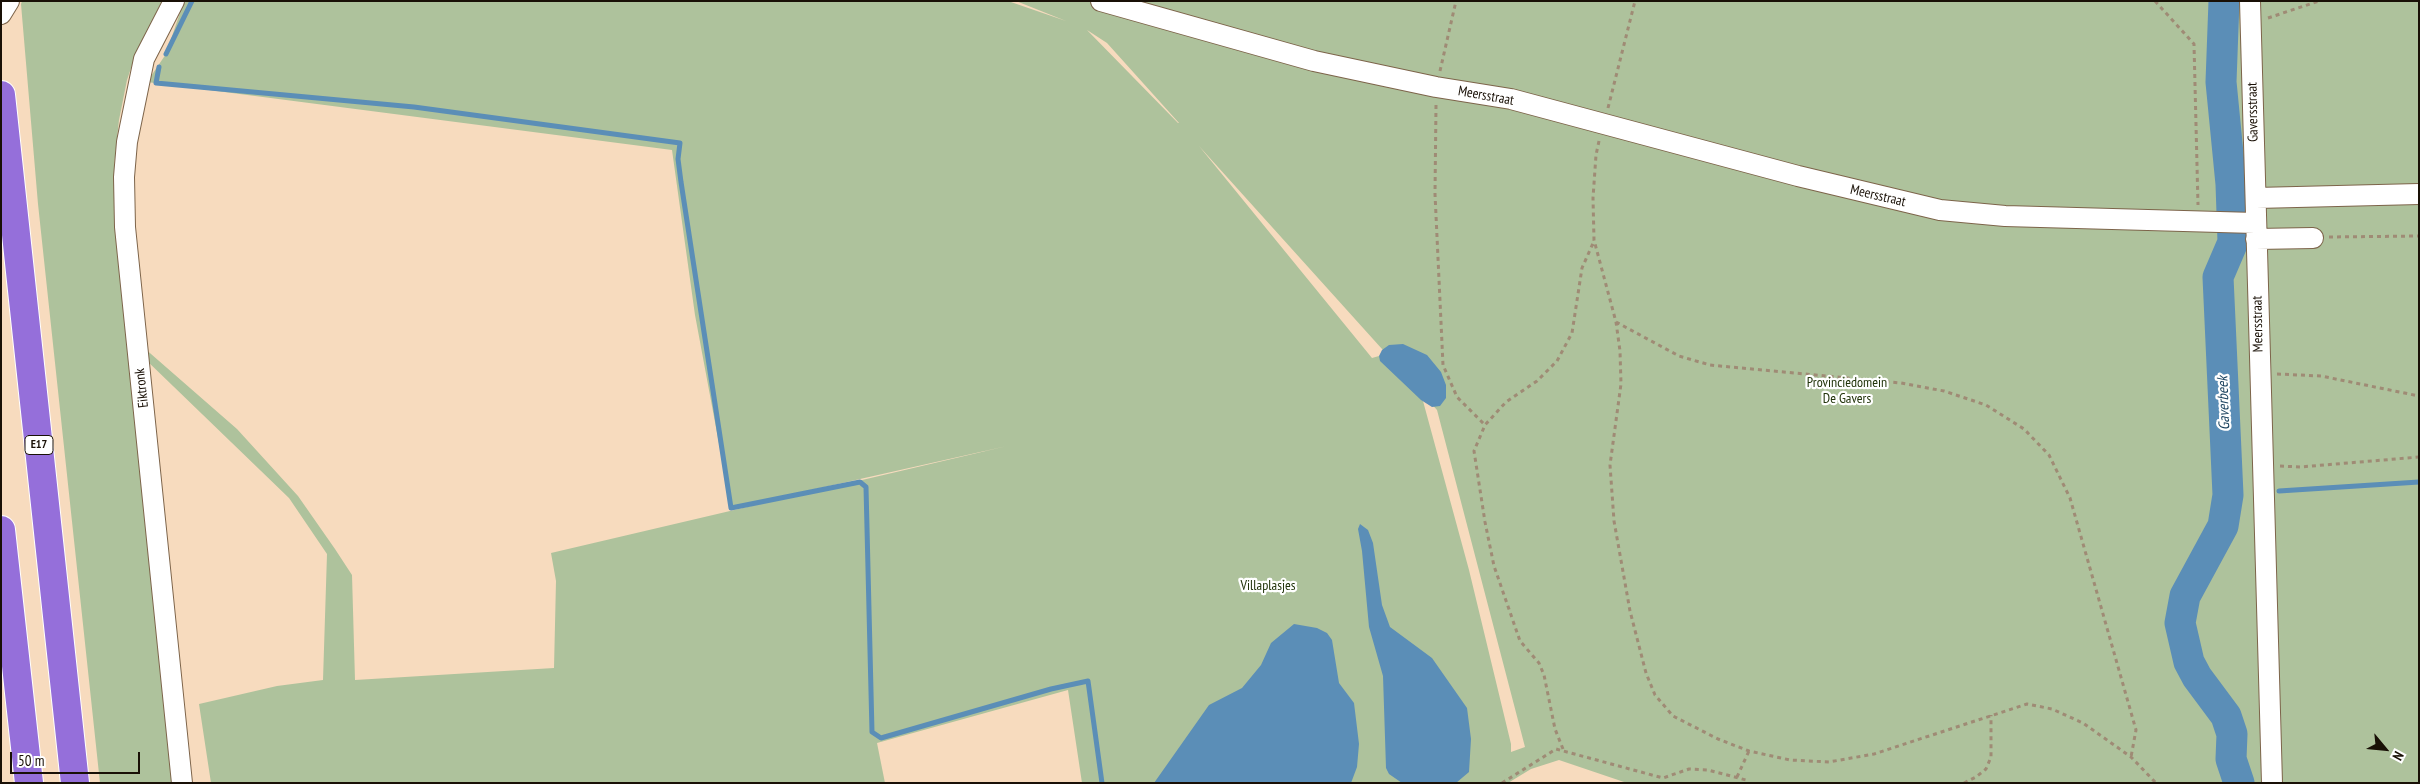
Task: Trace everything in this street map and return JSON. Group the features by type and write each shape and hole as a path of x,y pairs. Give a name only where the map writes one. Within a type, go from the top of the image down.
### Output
{"highway":[{"name":"E17","path":"2,102 75,783"},
{"path":"1,530 29,783"}],"street":[{"path":"1,14 10,1"},
{"name":"Eiktronk","path":"174,1 144,59 127,142 124,177 127,246 182,783"},
{"name":"Meersstraat","path":"1101,1 1314,60 1436,87 1511,99 1798,176 1940,210 2004,216 2199,221 2246,226 2259,372 2272,783"},
{"name":"Gaversstraat","path":"2246,226 2256,198 2250,1"},
{"path":"2256,198 2419,194"},
{"path":"2246,226 2313,238"}],"path":[{"path":"1456,1 1436,87 1434,194 1443,365 1457,397 1485,425"},
{"path":"1635,1 1596,155 1592,198 1594,240 1616,322 1620,351 1621,384 1610,464 1614,521 1630,611 1646,672 1656,695 1674,716 1718,739 1749,751 1790,760 1829,762 1874,754 2027,704 2052,709 2083,724 2131,757 2156,783"},
{"path":"2155,1 2194,44 2199,221"},
{"path":"2251,24 2320,1"},
{"path":"2313,238 2419,236"},
{"path":"1563,750 1555,729 1544,675 1539,664 1520,641 1494,566 1484,522 1474,452 1485,425 1506,402 1537,381 1557,361 1572,334 1582,268 1594,240"},
{"path":"1616,322 1679,356 1710,365 1901,383 1944,391 1986,405 2024,429 2049,455 2070,498 2136,730 2131,757"},
{"path":"2259,372 2321,376 2419,396"},
{"path":"2263,462 2300,467 2419,457"},
{"path":"1964,783 1986,769 1991,757 1992,715"},
{"path":"1502,783 1540,757 1556,749 1663,778 1689,769 1708,770 1737,777 1746,780 1747,783"},
{"path":"1737,777 1749,751"}],"green space":[{"path":"22,1 162,1 135,56 127,80 119,120 114,166 123,301 173,783 100,783 38,204"},
{"path":"184,1 1008,1 1066,21 1016,1 2419,1 2419,783 1627,783 1559,760 1531,769 1508,783 1082,783 1068,690 877,743 885,783 211,783 199,704 277,686 323,680 327,554 289,498 144,358 143,347 237,429 298,496 352,575 355,680 554,668 556,581 551,553 1007,446 731,508 695,315 672,150 147,82 166,54","holes":["1087,30 1107,43 1179,123 1178,123","1199,146 1437,410 1525,747 1511,752 1511,744 1469,570 1423,401 1379,356 1372,358"]}],"water":[{"path":"1403,344 1427,355 1441,372 1446,385 1446,398 1440,406 1432,407 1421,400 1380,361 1379,356 1382,350 1389,345"},
{"path":"1360,524 1368,530 1373,543 1382,605 1390,627 1432,658 1467,708 1471,739 1469,772 1456,783 1402,783 1389,774 1386,768 1383,676 1369,627 1362,551 1358,529"},
{"path":"1294,624 1317,628 1327,633 1332,640 1339,683 1354,703 1359,744 1357,767 1351,783 1154,783 1209,705 1242,688 1261,665 1271,643"}],"waterway":[{"path":"166,54 192,1"},
{"name":"Gaverbeek","path":"2224,1 2221,82 2231,184 2233,242 2218,277 2228,495 2223,526 2185,596 2180,623 2189,662 2197,677 2226,716 2232,734 2231,759 2239,783"},
{"path":"159,67 156,83 414,107 680,143 678,159 681,182 731,508 860,482 866,487 872,732 881,738 1051,689 1088,681 1102,783"},
{"path":"2279,491 2419,482"},
{"path":"2228,495 2238,494"}],"park label":[{"name":"Provinciedomein De Gavers","path":"1847,392"},
{"name":"Villaplasjes","path":"1268,586"}]}
